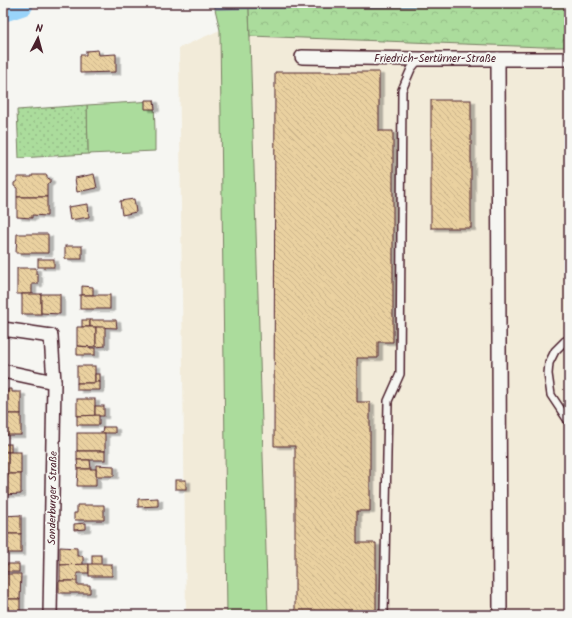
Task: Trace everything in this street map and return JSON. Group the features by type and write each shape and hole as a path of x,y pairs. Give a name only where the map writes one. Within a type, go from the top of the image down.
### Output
{"street":[{"name":"Friedrich-Sertürner-Straße","path":"302,57 569,59"},
{"path":"498,59 500,615"},
{"name":"Sonderburger Straße","path":"3,329 51,336 54,382 50,615"},
{"path":"3,371 54,382"}],"lane":[{"path":"384,615 388,401 400,374 402,90 411,69 419,59"},
{"path":"569,340 565,341 555,351 549,363 548,374 551,395 569,422"}],"shaded area":[{"path":"220,30 228,615 186,615 179,48"},
{"path":"250,36 569,47 569,615 268,615"}],"green space":[{"path":"569,3 569,47 250,36 249,8 464,6"},
{"path":"249,8 268,615 227,615 220,30 215,9"},
{"path":"154,101 155,151 88,154 87,105"},
{"path":"87,105 88,154 19,158 17,110"}],"water":[{"path":"215,3 532,3 464,6 215,9"}],"building":[{"path":"98,50 99,55 116,54 116,72 80,73 80,55 86,55 86,51"},
{"path":"275,72 379,72 379,131 393,131 393,342 378,342 378,358 357,358 357,402 370,402 370,511 357,511 357,543 376,543 376,615 295,615 295,446 274,446"},
{"path":"145,100 154,100 155,109 145,109"},
{"path":"431,100 471,100 471,228 431,228"},
{"path":"94,174 97,188 77,192 75,178"},
{"path":"32,175 47,175 47,178 50,179 50,182 47,184 47,197 17,197 17,188 14,186 14,183 17,181 17,177 32,177"},
{"path":"17,197 47,197 47,216 32,215 32,218 17,217"},
{"path":"134,199 136,212 122,215 120,201"},
{"path":"88,204 89,217 70,220 68,207"},
{"path":"17,234 48,234 48,253 16,253"},
{"path":"65,246 82,246 82,259 65,259"},
{"path":"38,259 54,259 54,267 38,267"},
{"path":"17,268 36,268 36,274 38,274 38,284 32,284 32,294 17,294"},
{"path":"82,286 93,287 93,295 82,295"},
{"path":"22,294 41,294 41,314 22,314"},
{"path":"41,294 60,294 60,314 41,313"},
{"path":"80,295 110,295 110,309 80,309"},
{"path":"82,320 90,320 90,327 82,327"},
{"path":"90,320 116,320 117,328 90,327"},
{"path":"77,327 96,327 96,347 77,346"},
{"path":"96,327 105,327 105,346 96,347"},
{"path":"77,346 95,348 95,355 77,355"},
{"path":"77,366 95,366 95,383 77,383"},
{"path":"95,374 100,374 100,382 95,382"},
{"path":"100,382 100,390 77,390 77,383"},
{"path":"8,389 12,389 12,392 21,392 21,414 3,414 3,392 8,392"},
{"path":"77,399 95,399 95,416 77,416"},
{"path":"95,406 104,406 104,416 95,416"},
{"path":"3,414 21,414 21,435 3,435"},
{"path":"99,415 99,425 77,425 77,416"},
{"path":"103,427 115,427 115,433 102,433"},
{"path":"77,433 105,433 105,451 77,451"},
{"path":"3,444 11,444 11,452 3,452"},
{"path":"77,451 105,451 105,460 77,460"},
{"path":"3,452 21,452 21,474 3,474"},
{"path":"77,460 90,460 91,469 78,469"},
{"path":"96,465 114,466 114,476 96,476"},
{"path":"78,469 96,469 96,486 77,486"},
{"path":"3,474 21,474 21,494 3,495"},
{"path":"175,480 186,480 186,489 175,489"},
{"path":"158,498 158,506 138,507 138,499"},
{"path":"77,505 104,505 104,520 74,520 74,513 77,513"},
{"path":"21,515 21,534 3,534 3,516"},
{"path":"86,523 86,529 74,530 74,524"},
{"path":"3,534 21,534 21,553 3,553"},
{"path":"60,547 77,548 77,556 83,556 83,565 60,565"},
{"path":"92,555 101,555 101,565 92,565"},
{"path":"6,564 19,564 19,572 6,572"},
{"path":"89,564 89,573 77,573 77,581 60,581 60,565"},
{"path":"89,564 112,564 112,576 89,576"},
{"path":"3,574 21,574 20,599 3,599"},
{"path":"59,581 77,581 77,585 90,585 90,593 59,593"},
{"path":"3,599 20,599 20,615 3,615"}],"waterway":[{"path":"3,9 21,3"}]}
